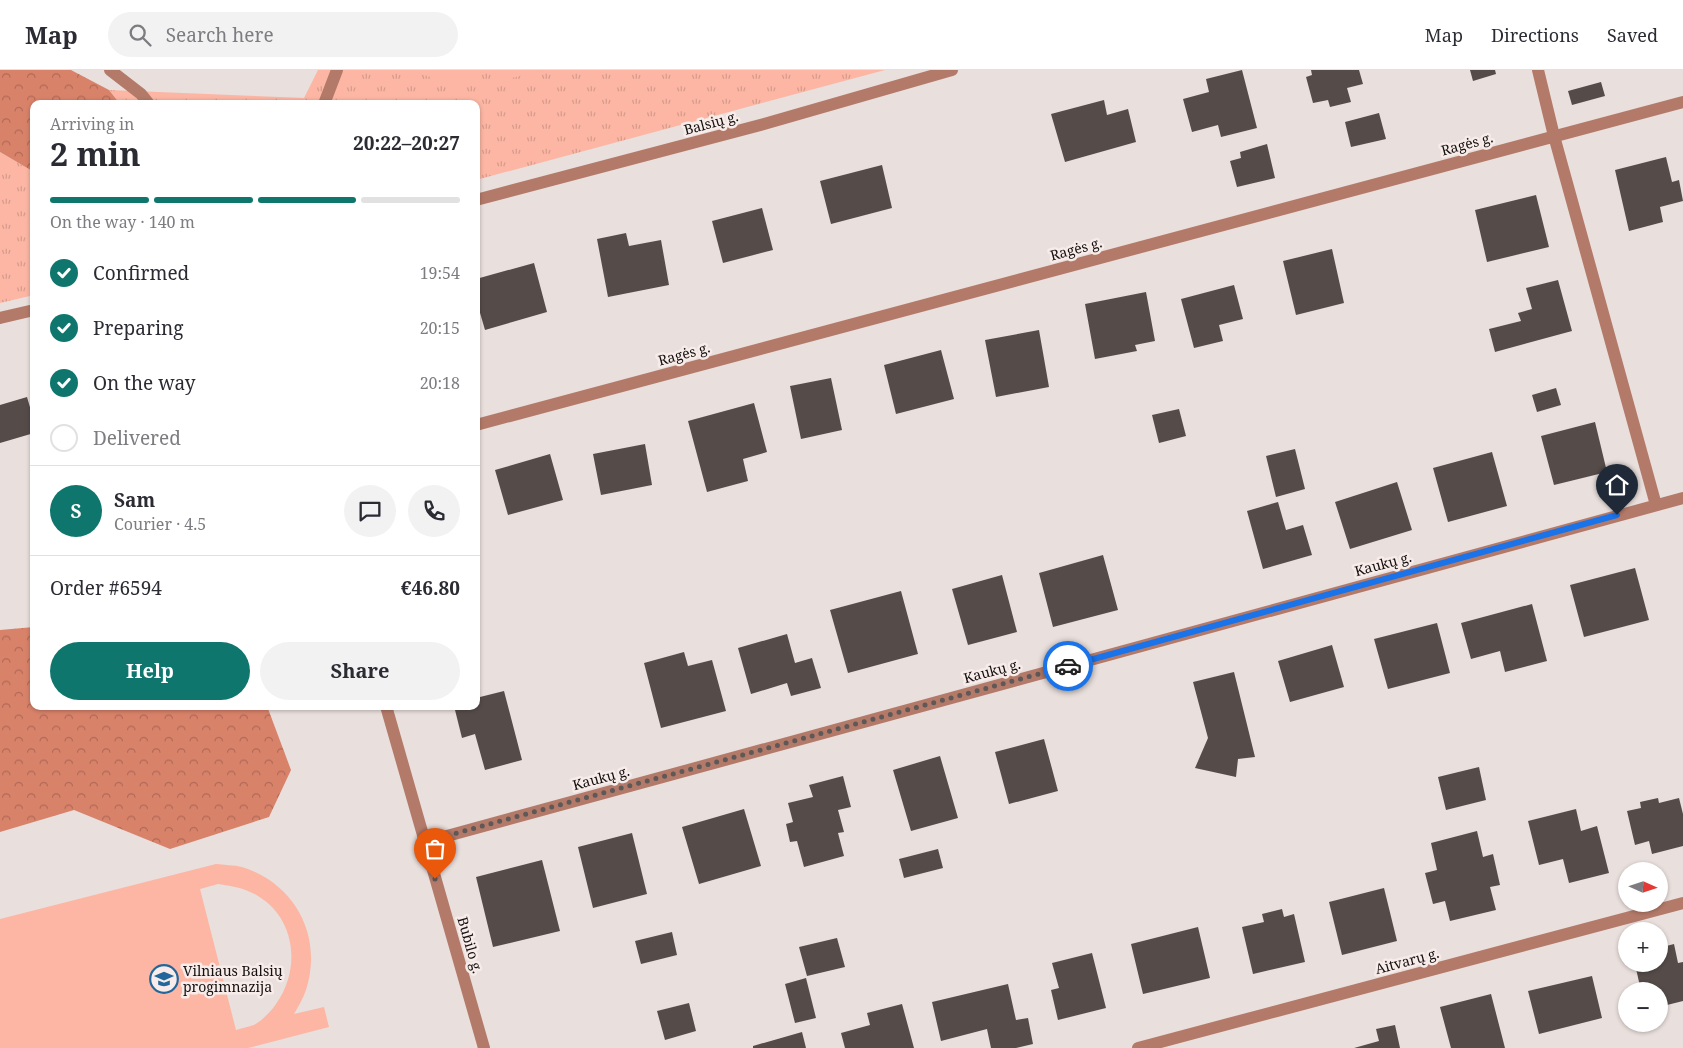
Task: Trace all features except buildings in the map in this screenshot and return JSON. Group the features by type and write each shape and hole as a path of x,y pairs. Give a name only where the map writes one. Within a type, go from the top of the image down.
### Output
{"street":[{"path":"110,70 141,94 146,100"},
{"path":"326,100 338,70"},
{"name":"Balsių g.","path":"480,199 764,124 952,70"},
{"path":"1538,70 1554,136 1656,505"},
{"name":"Ragės g.","path":"480,424 1683,102"},
{"path":"0,318 30,311"},
{"name":"Kaukų g.","path":"424,842 1683,498"},
{"name":"Bubilo g.","path":"387,710 484,1048"},
{"name":"Aitvarų g.","path":"1138,1048 1683,903"}],"green space":[{"path":"0,70 71,70 109,90 117,100 30,100 30,170 0,152"},
{"path":"318,70 885,70 480,179 480,100 117,100 109,90 304,98"},
{"path":"408,70 472,70 466,88"},
{"path":"500,70 546,70 503,80"},
{"path":"0,152 30,170 30,296 0,303"},
{"path":"30,627 30,710 268,710 291,770 269,817 170,849 74,810 0,832 0,630"},
{"name":"Vilniaus Balsių progimnazija","path":"216,864 242,867 261,875 277,886 290,899 301,915 311,951 310,970 305,993 294,1014 324,1007 329,1027 248,1048 0,1048 0,919","holes":["218,884 248,891 271,906 287,931 291,946 289,976 276,1004 257,1023 236,1030 200,889"]}],"way so far":[{"path":"435,879 424,842 1068,666"}],"place":[{"name":"Vilniaus Balsių progimnazija","path":"164,979"}],"route":[{"path":"1068,666 1617,515"}]}
